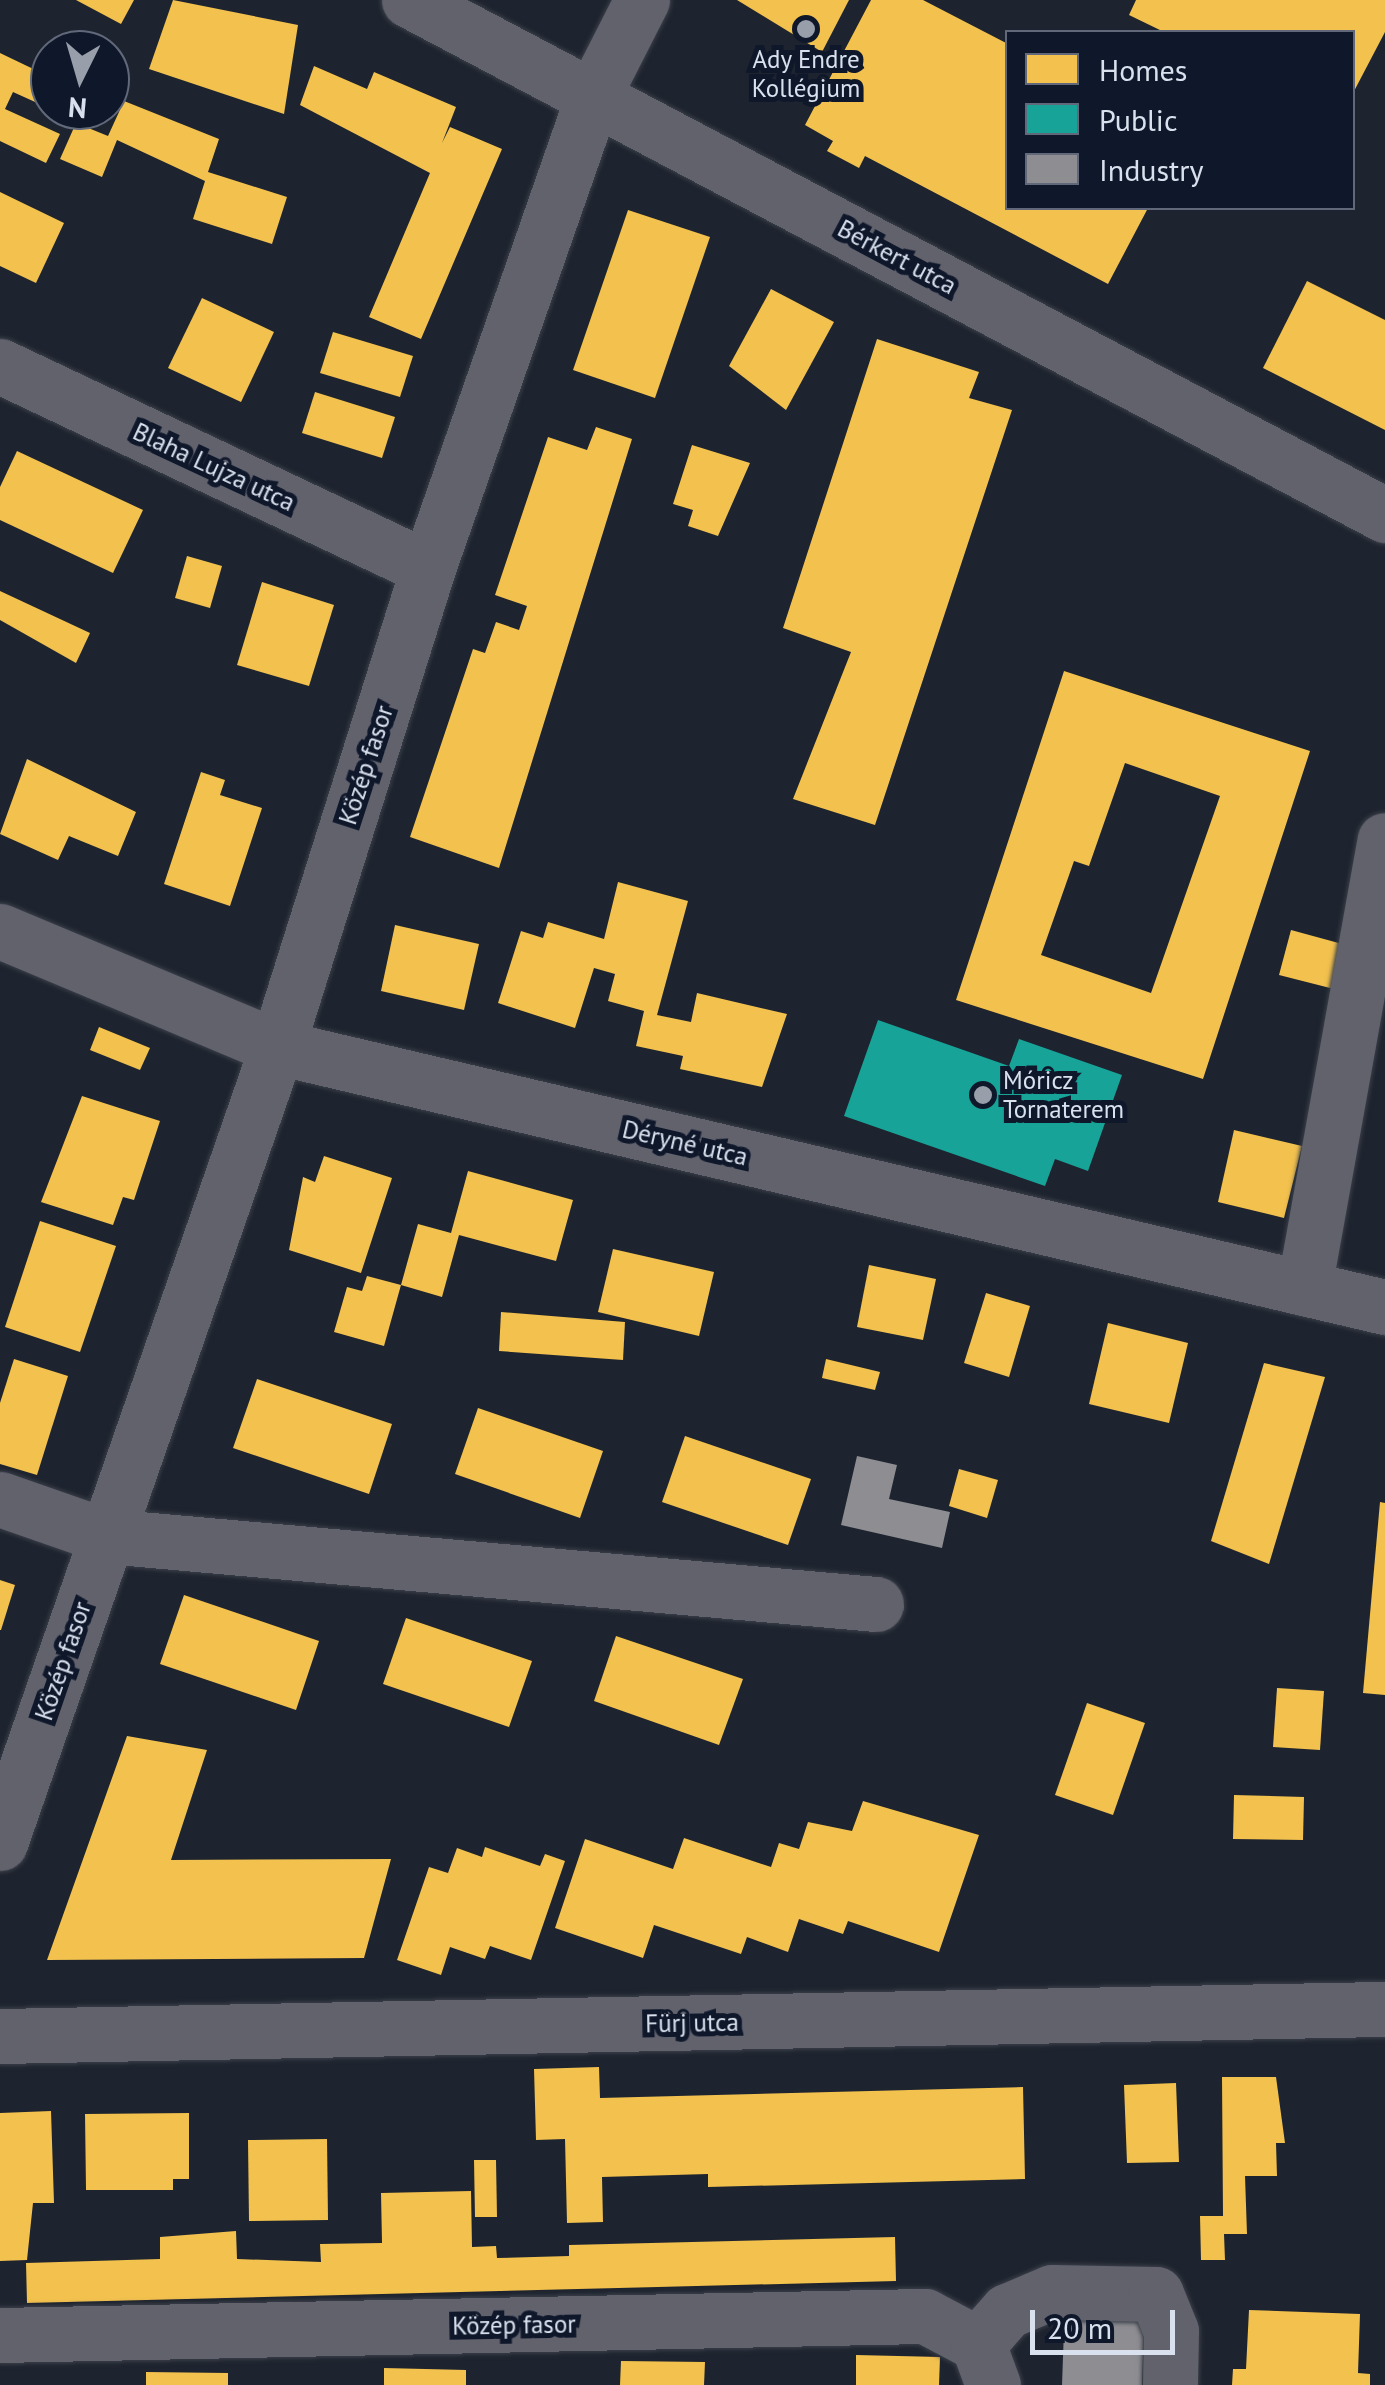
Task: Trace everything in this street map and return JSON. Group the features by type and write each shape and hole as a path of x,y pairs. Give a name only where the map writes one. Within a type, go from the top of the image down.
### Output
{"street":[{"name":"Bérkert utca","path":"408,0 1385,516"},
{"name":"Közép fasor","path":"0,1843 277,1046 428,568 593,96 642,0"},
{"name":"Blaha Lujza utca","path":"0,366 428,568"},
{"path":"1304,1288 1366,1046 1385,840"},
{"name":"Déryné utca","path":"0,932 277,1046 1385,1307"},
{"path":"0,1500 106,1536 876,1604"},
{"name":"Fürj utca","path":"0,2036 1385,2009"},
{"path":"986,2365 1008,2311 1052,2292 1156,2294 1171,2331 1170,2385"},
{"name":"Közép fasor","path":"0,2335 925,2316 986,2365"}],"building: Homes":[{"path":"76,0 134,0 121,24"},
{"path":"173,0 298,25 284,114 149,69"},
{"name":"Ady Endre Kollégium","path":"737,0 849,0 822,52"},
{"path":"871,0 923,0 1005,42 1005,210 1147,210 1108,284 865,156 859,168 827,151 833,141 805,125"},
{"path":"1136,0 1385,0 1385,32 1355,89 1355,30 1160,30 1129,15"},
{"path":"0,53 30,67 30,100 13,92 5,109 30,120 30,130 60,134 46,163 0,141"},
{"path":"314,66 367,89 374,72 456,107 442,143 450,127 502,149 421,339 369,317 430,173 300,105"},
{"path":"130,103 219,139 208,172 287,197 272,244 193,219 205,181 117,140 102,177 60,159 73,130 93,130 108,136 111,130 130,130"},
{"path":"0,192 64,223 36,283 0,266"},
{"path":"628,210 710,237 655,398 573,370"},
{"path":"1307,281 1385,320 1385,430 1263,368"},
{"path":"771,289 834,322 786,410 729,366"},
{"path":"202,298 274,332 241,402 168,368"},
{"path":"333,332 413,356 400,397 320,373"},
{"path":"877,339 979,372 969,398 1012,410 875,825 793,799 851,652 783,628"},
{"path":"315,392 395,417 382,458 302,433"},
{"path":"596,427 632,439 499,868 410,837 473,649 485,653 496,622 519,630 527,606 495,595 548,437 587,450"},
{"path":"692,445 750,463 718,536 688,526 693,510 673,504"},
{"path":"17,451 143,510 113,573 0,520 0,487"},
{"path":"187,556 222,566 210,608 175,598"},
{"path":"262,582 334,605 309,686 237,665"},
{"path":"0,591 90,633 76,663 0,620"},
{"path":"1064,671 1310,751 1203,1079 956,1000","holes":["1125,763 1220,796 1151,993 1041,955 1074,861 1089,866"]},
{"path":"27,759 136,812 118,856 69,836 58,860 0,834"},
{"path":"201,772 225,780 220,795 262,808 230,906 164,884"},
{"path":"618,882 688,901 657,1015 691,1022 697,993 787,1014 762,1087 680,1069 683,1056 636,1046 644,1011 608,1001 615,974 594,968 575,1028 498,1003 521,931 543,938 548,922 604,939"},
{"path":"395,925 479,944 464,1010 381,991"},
{"path":"1291,930 1346,945 1334,989 1279,975"},
{"path":"99,1027 150,1048 140,1070 90,1050"},
{"path":"82,1096 160,1121 134,1200 123,1197 113,1225 41,1202"},
{"path":"1234,1130 1302,1146 1284,1218 1218,1202"},
{"path":"324,1156 392,1178 361,1273 289,1250 303,1177 315,1182"},
{"path":"468,1171 573,1200 556,1261 459,1235 442,1297 401,1285 418,1224 451,1233"},
{"path":"40,1221 116,1246 80,1352 5,1327"},
{"path":"613,1249 714,1272 699,1336 598,1312"},
{"path":"869,1265 936,1279 923,1340 857,1327"},
{"path":"367,1276 401,1285 384,1346 334,1332 347,1287 362,1291"},
{"path":"986,1293 1030,1306 1009,1377 964,1363"},
{"path":"501,1312 625,1322 623,1360 499,1351"},
{"path":"1108,1323 1188,1343 1169,1423 1089,1404"},
{"path":"14,1359 68,1376 37,1475 0,1464 0,1403"},
{"path":"826,1359 880,1372 875,1390 822,1378"},
{"path":"1264,1363 1325,1377 1269,1564 1211,1541"},
{"path":"257,1379 392,1424 369,1494 233,1448"},
{"path":"478,1408 603,1451 580,1518 455,1474"},
{"path":"685,1436 811,1479 788,1545 662,1502"},
{"path":"959,1469 998,1480 987,1518 949,1506"},
{"path":"1380,1502 1385,1503 1385,1695 1363,1693"},
{"path":"0,1580 15,1585 1,1630 0,1630"},
{"path":"184,1595 319,1641 296,1710 160,1664"},
{"path":"406,1618 532,1661 509,1727 383,1684"},
{"path":"616,1636 743,1679 719,1745 594,1701"},
{"path":"1277,1688 1324,1691 1320,1750 1273,1747"},
{"path":"1087,1703 1145,1723 1113,1815 1055,1795"},
{"path":"127,1736 207,1750 171,1860 391,1859 364,1958 47,1960"},
{"path":"1234,1795 1304,1797 1303,1840 1233,1839"},
{"path":"863,1801 979,1835 939,1952 848,1921 843,1934 799,1919 788,1952 747,1937 741,1954 654,1925 643,1958 555,1928 585,1839 673,1869 684,1838 771,1867 779,1843 799,1849 808,1822 852,1831"},
{"path":"485,1847 540,1866 545,1854 565,1861 531,1960 490,1946 485,1959 450,1947 441,1975 397,1960 429,1867 448,1873 457,1848 482,1857"},
{"path":"599,2067 600,2098 1023,2087 1025,2179 708,2187 708,2174 602,2177 603,2222 567,2223 565,2139 536,2140 534,2069"},
{"path":"1222,2077 1276,2077 1285,2143 1276,2143 1277,2176 1245,2176 1247,2234 1224,2234 1225,2260 1201,2260 1200,2216 1223,2216"},
{"path":"1176,2083 1179,2162 1127,2163 1124,2085"},
{"path":"51,2111 54,2203 33,2203 27,2260 0,2261 0,2113"},
{"path":"189,2113 189,2179 173,2179 173,2190 86,2190 85,2114"},
{"path":"327,2139 328,2220 249,2221 248,2140"},
{"path":"474,2160 496,2160 497,2217 475,2217"},
{"path":"471,2191 472,2247 496,2246 497,2258 569,2256 569,2245 895,2237 896,2281 27,2303 26,2263 160,2259 160,2237 236,2231 237,2259 321,2262 320,2244 382,2243 381,2193"},
{"path":"1249,2310 1360,2314 1358,2373 1370,2374 1370,2385 1232,2385 1233,2369 1246,2369"},
{"path":"856,2355 940,2357 939,2385 856,2385"},
{"path":"621,2361 705,2362 704,2385 620,2385"},
{"path":"384,2368 466,2370 466,2385 384,2385"},
{"path":"146,2372 228,2373 228,2385 146,2385"}],"building: Public":[{"name":"Móricz Tornaterem","path":"878,1020 1009,1066 1019,1039 1122,1075 1088,1171 1055,1159 1045,1186 844,1116"}],"building: Industry":[{"path":"857,1456 897,1465 889,1499 950,1512 942,1548 841,1525"},
{"path":"1065,2301 1145,2304 1142,2385 1062,2385"}],"place":[{"name":"Ady Endre Kollégium","path":"806,29"},
{"name":"Móricz Tornaterem","path":"983,1095"}]}
